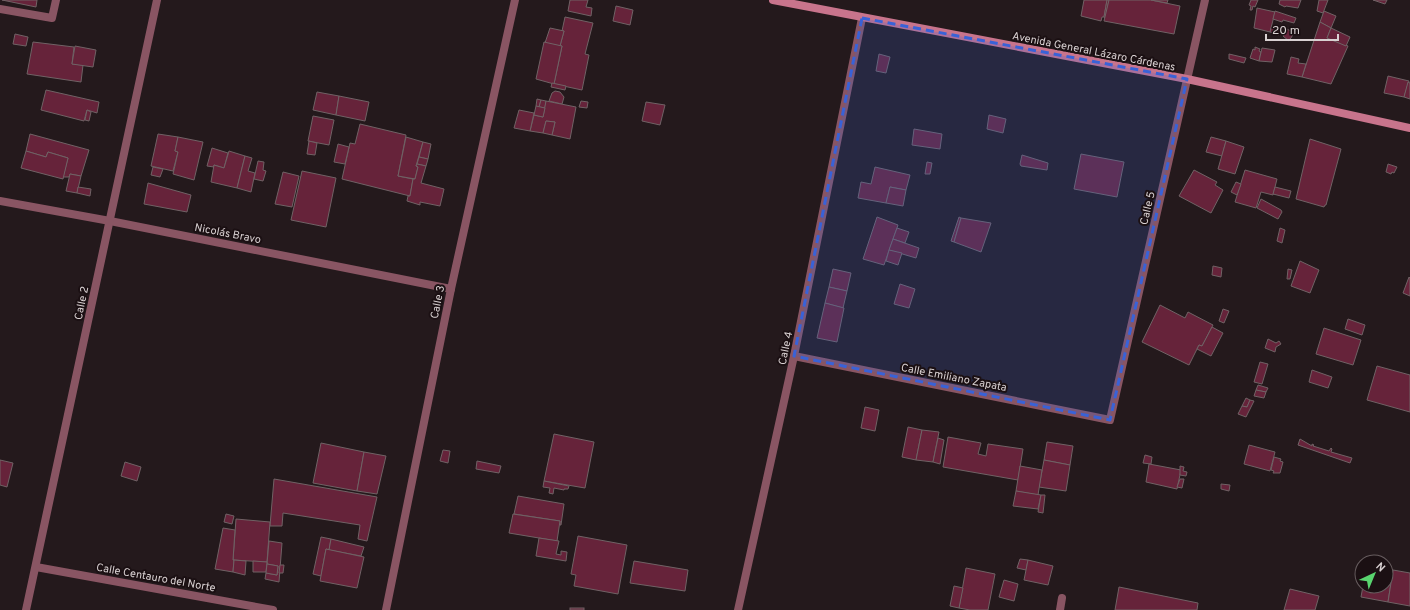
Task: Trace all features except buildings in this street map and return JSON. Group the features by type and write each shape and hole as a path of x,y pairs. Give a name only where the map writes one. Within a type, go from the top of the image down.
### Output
{"main road":[{"name":"Avenida General Lázaro Cárdenas","path":"772,0 1187,79 1410,128"}],"street":[{"path":"0,9 52,18 56,0"},
{"name":"Calle 2","path":"26,610 157,0"},
{"name":"Calle 3","path":"386,610 451,289 515,0"},
{"name":"Calle 5","path":"1110,420 1205,0"},
{"name":"Calle 4","path":"738,610 794,356 862,18"},
{"name":"Nicolás Bravo","path":"0,201 110,221 451,289"},
{"name":"Calle Emiliano Zapata","path":"794,356 1110,420"},
{"name":"Calle Centauro del Norte","path":"36,566 273,610"},
{"path":"1060,610 1062,598"}],"highlighted area":[{"path":"862,18 1187,79 1110,420 794,356"}]}
